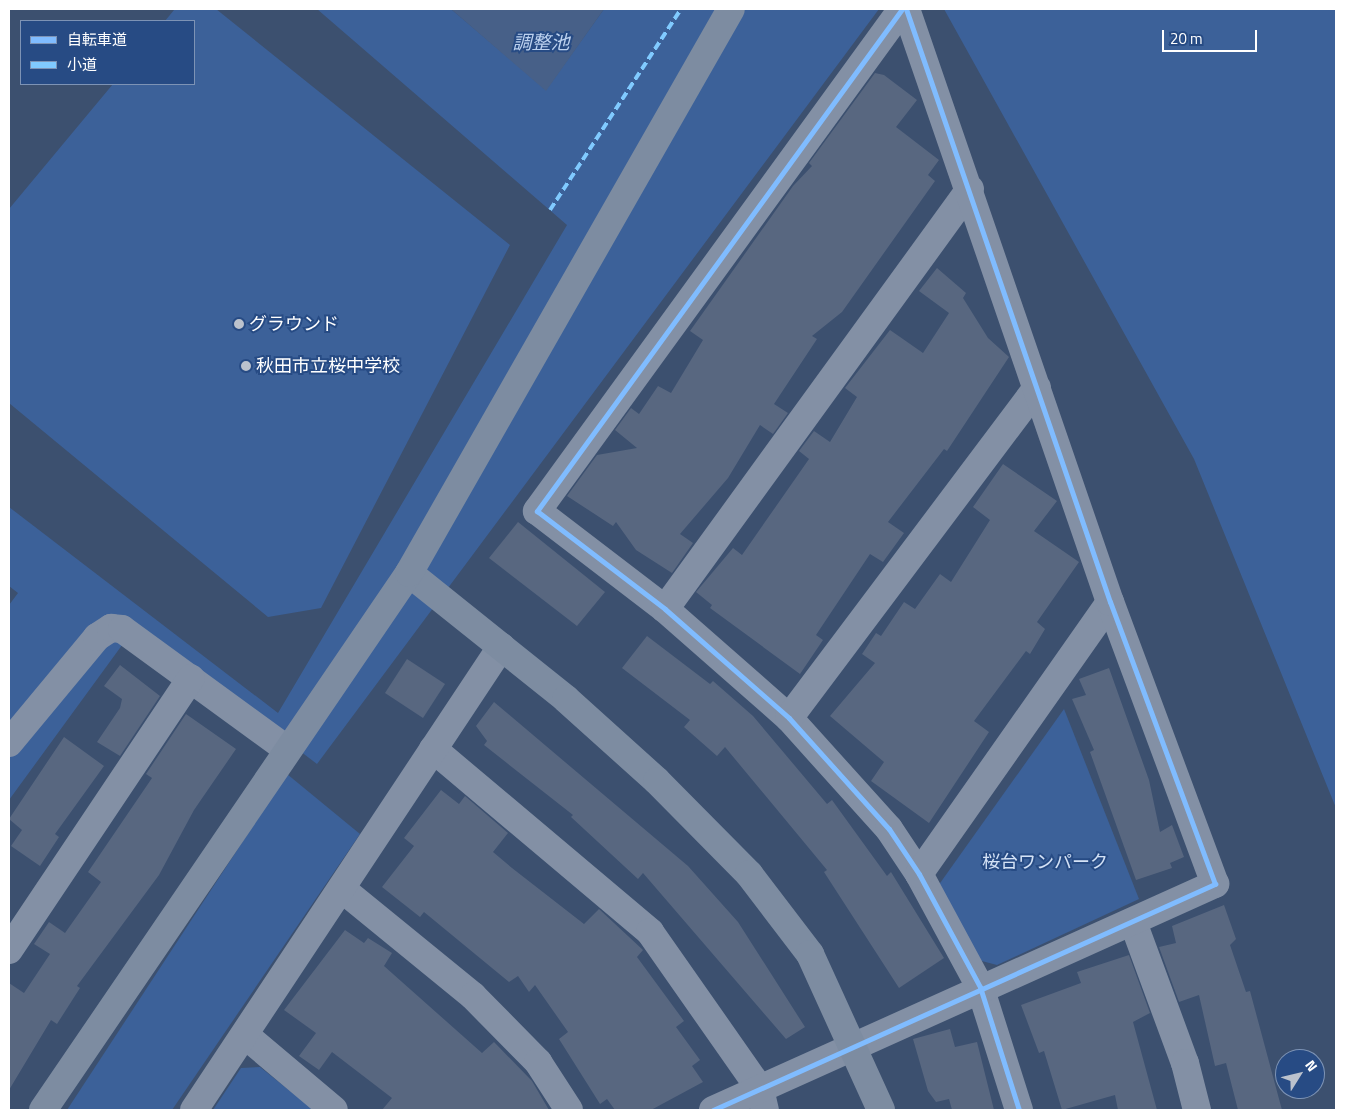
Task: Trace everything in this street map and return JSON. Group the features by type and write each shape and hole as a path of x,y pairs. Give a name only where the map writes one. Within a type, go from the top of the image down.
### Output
{"street":[{"path":"43,1110 409,573 731,9"},
{"path":"712,1110 762,1100 854,1045 980,987 1133,922 1215,884 1110,602 970,189 904,9"},
{"path":"904,9 537,511 665,609 789,718 888,829 919,874 980,987 1019,1110"},
{"path":"665,609 970,189"},
{"path":"789,718 1037,388"},
{"path":"409,573 501,647 657,781 749,874 810,954 854,1045 881,1110"},
{"path":"919,874 1110,602"},
{"path":"9,743 98,637 111,628 122,629 288,750"},
{"path":"194,1110 501,647"},
{"path":"9,950 191,678"},
{"path":"433,748 650,932 762,1100"},
{"path":"342,889 474,996 538,1062 569,1110"},
{"path":"1133,922 1185,1062 1197,1110"},
{"path":"245,1035 334,1110"}],"green space":[{"name":"グラウンド","path":"216,9 510,245 321,608 268,617 9,403 9,209 112,85 195,85 195,20 166,20 174,10"},
{"path":"317,9 451,9 546,90 604,9 879,9 317,764 136,626 9,800 9,605 18,593 9,586 9,507 278,713 567,225"},
{"path":"944,9 1336,9 1336,808 1194,459"},
{"name":"桜台ワンパーク","path":"1064,709 1139,899 997,965 978,960 938,886"},
{"path":"287,774 360,834 172,1110 67,1110"},
{"path":"260,1067 314,1110 213,1110 241,1068"}],"water":[{"name":"調整池","path":"451,9 604,9 546,91"}],"building":[{"path":"875,73 884,75 917,100 896,127 939,160 928,175 935,181 842,312 812,336 817,339 774,404 788,413 773,434 760,425 728,478 680,534 693,543 672,573 636,550 616,522 613,526 567,496 597,455 637,448 615,430 631,408 639,414 658,386 671,393 703,340 690,331 793,186 812,166 809,163"},
{"path":"937,268 966,293 963,298 988,338 1009,357 947,451 944,449 888,522 904,533 883,562 870,554 816,635 823,640 800,674 710,608 712,605 696,592 733,548 742,555 809,459 799,451 814,431 830,442 857,397 845,388 890,330 923,353 949,313 919,291"},
{"path":"1003,464 1057,501 1034,531 1079,562 1037,622 1045,629 1030,654 1026,651 974,721 989,732 929,823 871,781 884,762 830,716 875,663 862,654 876,633 881,636 904,602 915,609 940,574 951,582 990,520 973,507"},
{"path":"518,522 605,592 577,626 489,558"},
{"path":"647,636 710,684 713,681 753,716 827,804 832,800 887,876 891,872 944,958 899,988 824,872 827,870 725,747 717,756 684,727 690,720 622,668"},
{"path":"407,659 445,684 423,718 385,693"},
{"path":"120,665 160,696 120,756 97,742 120,708 122,699 104,686"},
{"path":"1109,668 1149,780 1160,832 1172,825 1184,857 1170,863 1172,868 1136,880 1090,752 1094,750 1072,699 1086,695 1079,679"},
{"path":"494,702 688,866 738,922 805,1027 786,1039 643,873 638,879 571,817 573,815 484,745 487,741 476,726"},
{"path":"186,714 236,749 194,810 159,875 77,986 80,988 57,1024 51,1020 9,1090 9,983 24,993 50,954 34,944 49,922 65,933 101,882 88,872 152,778 146,774"},
{"path":"64,737 104,766 55,834 59,837 40,866 11,846 22,830 9,819"},
{"path":"441,790 459,804 465,796 508,833 493,852 512,868 584,924 599,909 643,950 637,957 684,1021 676,1027 700,1060 692,1066 703,1082 651,1110 615,1110 607,1099 600,1104 559,1039 568,1032 535,985 529,992 518,976 509,982 424,912 420,917 382,887 414,846 404,838"},
{"path":"1224,905 1236,939 1230,945 1246,992 1250,991 1275,1084 1275,1099 1279,1099 1282,1110 1238,1110 1226,1063 1215,1066 1199,995 1179,1002 1159,947 1176,943 1172,926"},
{"path":"345,930 364,943 368,938 392,953 384,966 482,1053 494,1042 532,1081 549,1110 382,1110 392,1098 332,1052 319,1070 299,1056 316,1033 284,1010"},
{"path":"1129,955 1150,1013 1133,1022 1157,1110 1118,1110 1115,1095 1062,1110 1044,1051 1039,1053 1021,1005 1081,983 1077,972"},
{"path":"950,1029 955,1047 977,1042 994,1110 952,1110 949,1099 936,1102 928,1091 913,1039"}],"marked path":[{"path":"550,210 681,9"}],"cycle path":[{"path":"902,9 537,511 665,609 789,718 889,829 919,874 980,987 1019,1110"},
{"path":"713,1110 1215,884 1110,602 906,9"}],"place":[{"name":"グラウンド","path":"239,324"},
{"name":"秋田市立桜中学校","path":"246,366"}]}
